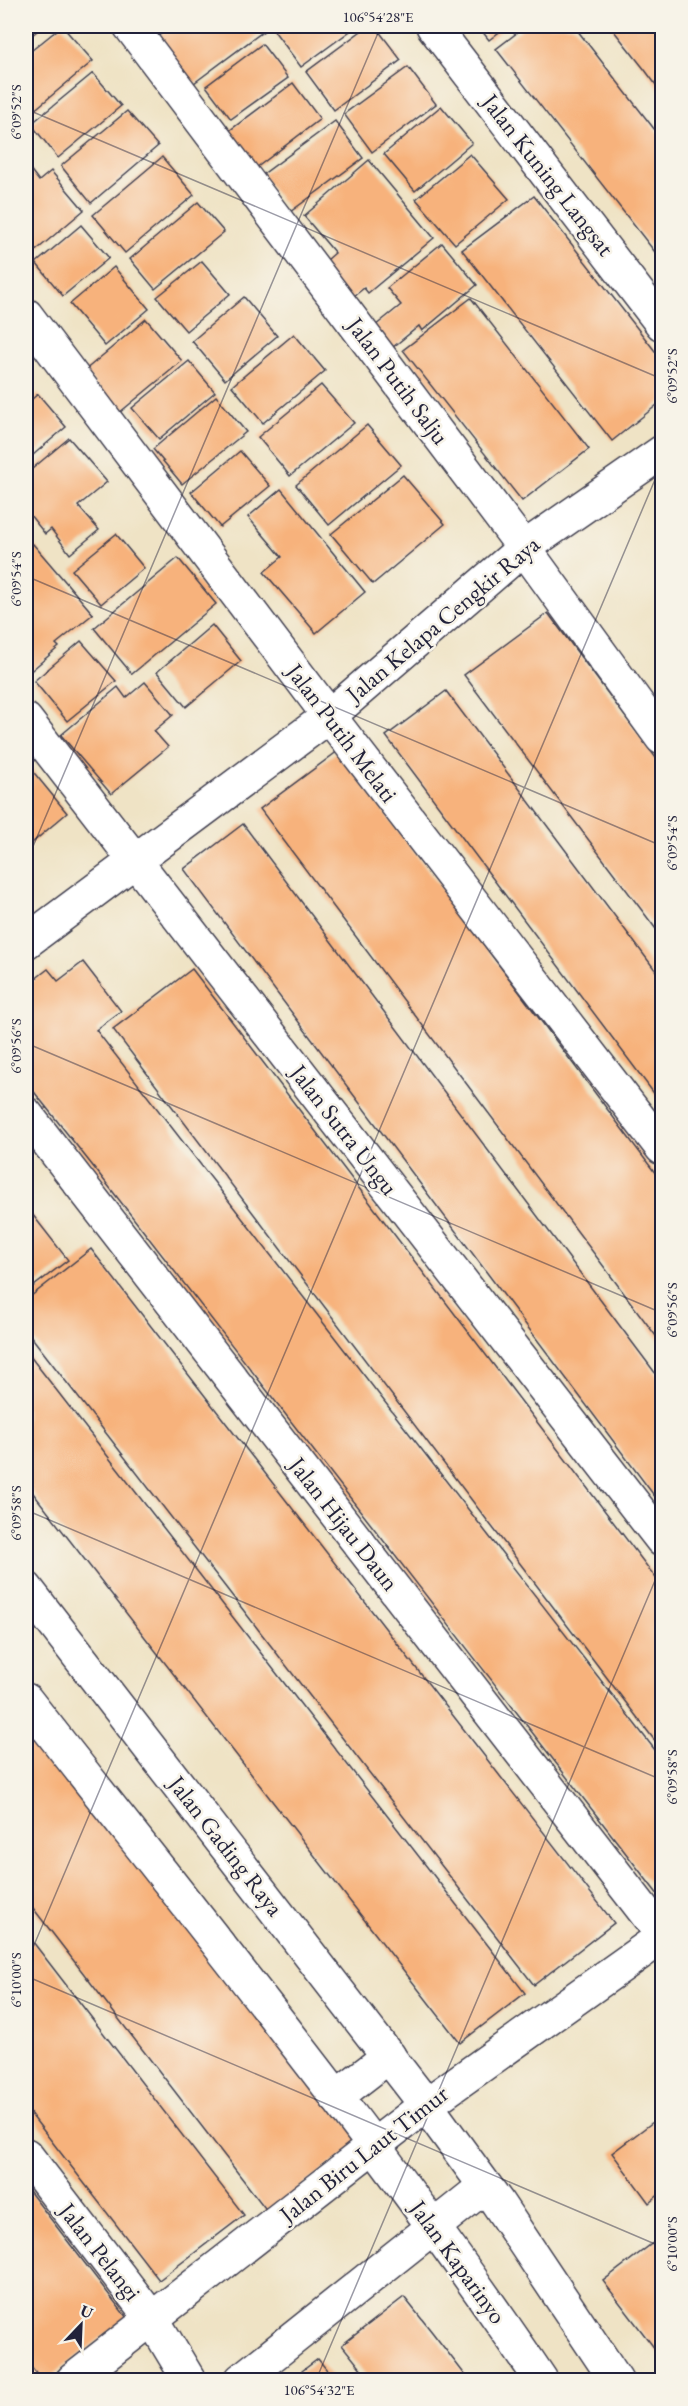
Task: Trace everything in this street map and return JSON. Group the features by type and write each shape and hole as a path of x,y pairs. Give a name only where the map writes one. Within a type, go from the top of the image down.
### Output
{"street":[{"name":"Jalan Putih Salju","path":"130,26 524,548 663,738"},
{"name":"Jalan Kuning Langsat","path":"433,26 663,324"},
{"name":"Jalan Putih Melati","path":"26,315 329,716 663,1148"},
{"name":"Jalan Kelapa Cengkir Raya","path":"26,942 329,716 524,548 663,452"},
{"name":"Jalan Sutra Ungu","path":"26,720 663,1540"},
{"name":"Jalan Hijau Daun","path":"26,1114 663,1935"},
{"name":"Jalan Gading Raya","path":"26,1588 430,2109 487,2188 616,2380"},
{"path":"26,1700 379,2152"},
{"name":"Jalan Biru Laut Timur","path":"73,2380 157,2328 430,2109 663,1935"},
{"path":"336,2097 389,2056"},
{"name":"Jalan Kaparinyo","path":"379,2152 541,2380"},
{"name":"Jalan Pelangi","path":"26,2155 157,2328 189,2380"},
{"path":"241,2380 428,2219 487,2188"}],"building":[{"path":"26,26 43,26 26,40"},
{"path":"62,26 93,61 26,117 26,55"},
{"path":"172,26 262,26 265,30 194,83 158,36"},
{"path":"276,26 357,26 301,67 272,28"},
{"path":"368,26 375,26 401,60 334,110 306,72"},
{"path":"478,26 507,26 489,40"},
{"path":"526,26 574,26 662,139 662,261 496,49"},
{"path":"610,26 662,26 662,93 645,70"},
{"path":"262,44 288,78 231,119 206,86"},
{"path":"408,67 436,104 372,152 344,114"},
{"path":"93,73 121,106 58,158 31,124"},
{"path":"293,83 320,119 256,168 229,131"},
{"path":"441,106 472,143 415,191 384,154"},
{"path":"127,111 158,146 91,203 61,166"},
{"path":"335,121 363,158 290,212 262,175"},
{"path":"470,154 509,199 455,244 416,199"},
{"path":"162,157 194,195 125,253 93,215"},
{"path":"369,160 434,238 368,293 364,288 348,301 319,267 335,253 304,216"},
{"path":"26,164 39,181 51,171 84,210 26,259"},
{"path":"534,196 662,360 662,401 612,441 462,250"},
{"path":"198,202 224,232 155,289 130,259"},
{"path":"81,225 109,258 63,296 36,263"},
{"path":"442,243 477,285 422,331 419,326 387,352 370,330 401,305 387,288"},
{"path":"202,261 230,294 186,331 157,297"},
{"path":"114,267 149,309 105,346 70,304"},
{"path":"244,297 277,336 225,380 192,341"},
{"path":"471,298 589,449 522,501 403,350"},
{"path":"146,319 182,361 119,413 84,371"},
{"path":"294,334 325,371 263,423 232,386"},
{"path":"189,361 215,392 159,439 132,408"},
{"path":"321,385 354,423 290,476 258,437"},
{"path":"38,394 66,427 26,461 26,404"},
{"path":"216,396 246,432 182,484 153,449"},
{"path":"367,425 401,465 329,525 296,485"},
{"path":"69,438 107,482 78,506 99,530 70,554 51,529 45,534 26,510 26,474"},
{"path":"240,451 270,486 220,527 191,492"},
{"path":"403,475 445,524 373,584 331,534"},
{"path":"281,489 365,592 316,633 264,572 282,557 248,517"},
{"path":"116,534 144,568 101,604 72,570"},
{"path":"33,544 93,614 56,644 59,647 26,675 26,550"},
{"path":"178,558 216,604 132,674 94,628"},
{"path":"548,613 662,766 662,937 464,675"},
{"path":"212,625 241,661 186,707 157,672"},
{"path":"81,641 116,681 67,721 34,681"},
{"path":"145,682 173,715 154,731 168,747 111,794 61,735 118,687 126,698"},
{"path":"446,691 662,979 662,1104 386,736"},
{"path":"338,751 662,1182 662,1344 260,809"},
{"path":"26,763 67,813 26,848"},
{"path":"243,824 662,1382 662,1506 184,869"},
{"path":"83,962 121,1011 96,1030 662,1759 662,1893 659,1896 96,1170 26,1084 26,986 48,969 58,981"},
{"path":"192,969 662,1586 662,1750 113,1029"},
{"path":"32,1214 68,1260 26,1292 26,1219"},
{"path":"91,1249 614,1923 534,1985 26,1330 26,1300"},
{"path":"26,1351 525,1993 460,2043 26,1484"},
{"path":"26,1710 361,2141 268,2212 26,1899"},
{"path":"26,1933 244,2215 159,2280 26,2108"},
{"path":"657,2119 662,2127 662,2192 649,2203 612,2153"},
{"path":"26,2187 127,2318 46,2380 42,2380 26,2360"},
{"path":"662,2236 662,2358 603,2281"},
{"path":"404,2297 469,2380 370,2380 342,2345"},
{"path":"318,2359 335,2380 290,2380"}]}
